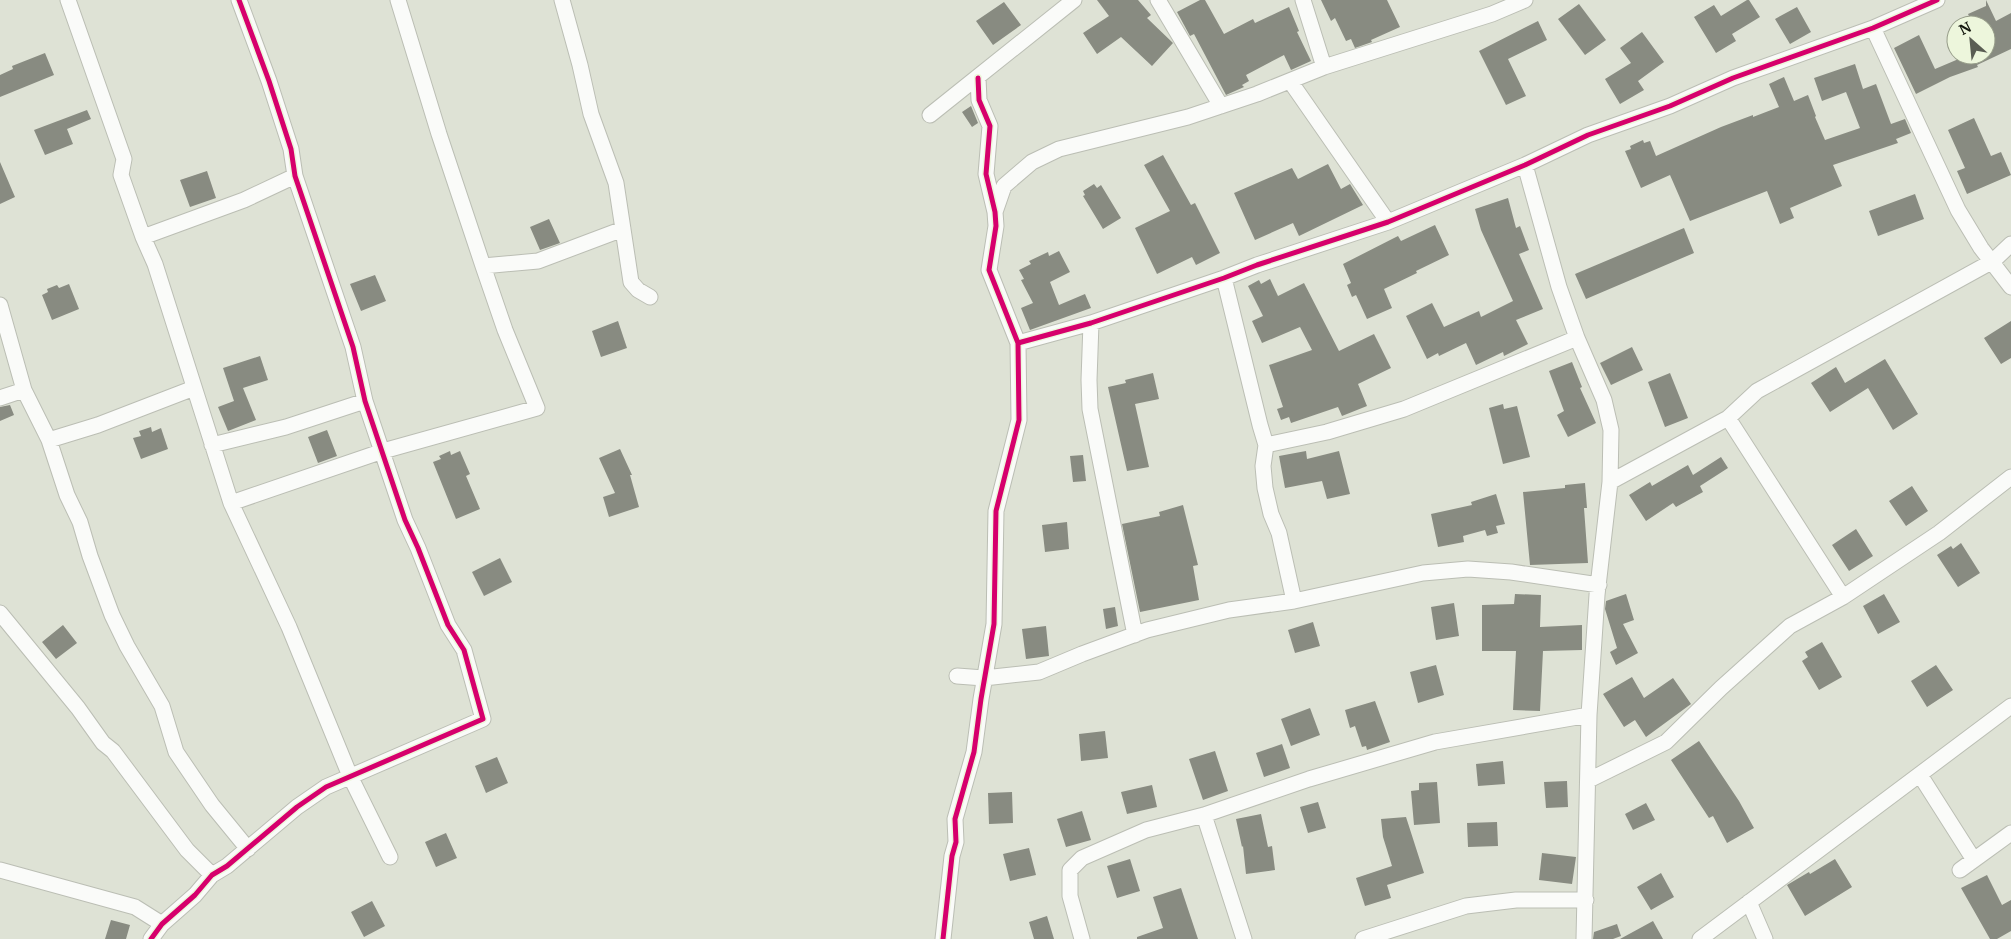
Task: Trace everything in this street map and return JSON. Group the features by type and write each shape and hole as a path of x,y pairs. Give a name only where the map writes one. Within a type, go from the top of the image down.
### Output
{"street":[{"path":"68,0 124,159 121,175 143,237 155,264 231,503 289,627 350,776 390,857"},
{"path":"152,939 162,924 196,895 212,875 227,866 297,807 326,787 483,719 464,650 448,625 405,520 365,401 353,347 295,176 292,149 239,0"},
{"path":"231,503 383,452 537,408 505,330 483,266 414,56 398,0"},
{"path":"562,0 591,114 616,183 631,282 638,290 650,297"},
{"path":"930,115 1074,0"},
{"path":"1158,0 1221,106"},
{"path":"1304,0 1324,67"},
{"path":"995,212 1004,186 1032,162 1059,149 1221,106 1324,67 1492,14 1525,0"},
{"path":"1018,343 1091,323 1388,222 1525,165 1588,135 1670,106 1733,78 1873,28 1937,0"},
{"path":"1873,28 1958,210 1981,248 1993,261 2011,287"},
{"path":"943,939 947,918 948,886 952,870 952,856 956,842 955,819 974,752 984,678 994,624 996,511 1019,420 1018,343 988,270 996,226 995,212 986,174 990,126 980,100 978,78"},
{"path":"1290,81 1388,222"},
{"path":"1525,165 1559,287 1577,338 1604,400 1611,430 1610,482 1599,585 1589,715 1584,939"},
{"path":"143,237 244,200 295,176"},
{"path":"483,266 538,261 623,229"},
{"path":"1610,482 1728,418 1757,391 1993,261 2011,244"},
{"path":"1224,278 1266,445 1263,466 1265,488 1271,514 1279,533 1294,601"},
{"path":"0,305 24,390 49,440 112,615 127,646 162,706 176,752 212,805 248,849"},
{"path":"1091,323 1090,408 1135,635"},
{"path":"1266,445 1327,432 1404,410 1577,338"},
{"path":"49,440 98,425 194,388"},
{"path":"0,398 24,390"},
{"path":"212,445 286,427 365,401"},
{"path":"1728,418 1843,597"},
{"path":"1589,780 1666,742 1720,688 1790,626 1843,597 1939,534 2011,477"},
{"path":"957,676 984,678 1039,672 1135,635 1228,610 1294,601 1423,573 1468,569 1511,572 1599,585"},
{"path":"0,613 78,708 103,743 113,751 187,850 212,875"},
{"path":"1700,939 2011,706"},
{"path":"1082,939 1070,896 1070,870 1082,858 1146,830 1204,815 1309,779 1435,742 1589,715"},
{"path":"1920,775 1974,860"},
{"path":"1204,815 1244,939"},
{"path":"1960,870 2011,833"},
{"path":"0,870 135,907 162,924"},
{"path":"1363,939 1466,906 1516,900 1586,900"},
{"path":"1749,902 1765,939"}],"building":[{"path":"1097,0 1138,0 1151,15 1147,18 1173,43 1152,66 1121,37 1097,54 1083,33 1109,16"},
{"path":"1200,0 1205,0 1224,34 1253,19 1255,23 1289,7 1299,31 1297,32 1311,61 1291,70 1284,55 1246,75 1249,81 1242,85 1244,87 1226,95 1194,34 1190,36 1177,12"},
{"path":"1321,0 1387,0 1400,27 1371,40 1372,42 1355,48 1351,39 1346,41 1335,18 1331,21"},
{"path":"1749,0 1760,17 1732,34 1736,41 1716,53 1694,17 1714,5 1721,16"},
{"path":"1986,0 1993,15 1968,15 1968,14 1986,6"},
{"path":"1004,2 1021,25 993,45 976,21"},
{"path":"1579,4 1606,40 1585,55 1558,19"},
{"path":"1797,7 1811,32 1790,44 1775,19"},
{"path":"2011,13 2011,49 1996,56 1996,21"},
{"path":"1538,21 1547,40 1508,59 1526,96 1506,105 1479,51"},
{"path":"1642,32 1664,62 1638,81 1644,90 1620,104 1605,79 1631,63 1620,48"},
{"path":"1919,35 1935,69 1946,64 1977,65 1978,67 1950,77 1916,94 1894,48"},
{"path":"45,53 54,75 0,97 0,75 13,69 12,66"},
{"path":"1855,64 1863,89 1876,84 1891,124 1905,119 1911,133 1896,139 1898,143 1833,165 1842,186 1790,208 1794,218 1780,224 1767,191 1690,221 1670,175 1641,188 1625,151 1631,149 1630,146 1643,140 1644,143 1650,141 1656,156 1721,127 1779,107 1769,84 1784,77 1794,101 1808,95 1825,140 1860,128 1846,92 1822,101 1814,78"},
{"path":"971,106 978,123 972,127 962,112"},
{"path":"87,110 91,119 67,129 73,144 45,155 34,130"},
{"path":"1974,118 1991,156 2001,152 2011,175 1967,194 1957,171 1965,168 1948,130"},
{"path":"1163,155 1191,205 1195,203 1220,253 1196,265 1192,257 1157,274 1135,228 1170,211 1144,165"},
{"path":"0,162 15,197 0,204"},
{"path":"1328,164 1341,189 1350,184 1363,205 1299,236 1293,223 1255,240 1234,193 1292,168 1298,179"},
{"path":"207,171 216,198 190,207 180,180"},
{"path":"1094,184 1097,188 1101,185 1121,218 1103,229 1083,196 1085,195 1083,191"},
{"path":"1915,194 1924,219 1878,236 1869,211"},
{"path":"1508,198 1516,228 1520,226 1529,250 1519,254 1543,309 1516,320 1528,344 1504,356 1503,352 1476,365 1466,343 1439,356 1438,353 1427,359 1406,316 1432,303 1444,327 1479,311 1481,317 1513,301 1481,230 1475,209"},
{"path":"549,219 560,243 540,250 530,227"},
{"path":"1435,225 1449,255 1384,289 1392,308 1367,319 1356,295 1352,297 1347,285 1351,283 1343,264 1398,236 1401,241"},
{"path":"1684,228 1694,253 1586,299 1575,274"},
{"path":"1059,251 1070,272 1050,282 1059,305 1085,294 1091,308 1030,330 1021,308 1033,303 1021,280 1024,279 1019,270 1031,264 1029,261 1048,252 1049,256"},
{"path":"375,275 386,301 361,311 350,284"},
{"path":"1270,279 1278,296 1304,283 1339,351 1374,334 1391,368 1358,384 1367,406 1342,416 1338,407 1291,423 1289,417 1281,420 1277,409 1283,407 1269,365 1312,350 1300,327 1262,343 1252,321 1263,316 1248,286 1259,280 1261,284"},
{"path":"69,284 79,309 52,320 42,295 48,292 47,289 57,285 59,288"},
{"path":"618,321 627,348 601,357 592,331"},
{"path":"2011,321 2011,358 2001,364 1984,338"},
{"path":"1632,347 1643,370 1611,385 1600,363"},
{"path":"260,356 268,380 243,388 256,420 228,431 218,407 234,401 223,368"},
{"path":"1885,359 1918,414 1893,430 1868,388 1830,412 1811,383 1836,367 1845,383"},
{"path":"1572,362 1582,387 1580,388 1596,423 1568,437 1557,415 1564,411 1549,371"},
{"path":"1153,373 1159,399 1135,404 1149,467 1127,471 1108,387 1126,383 1125,380"},
{"path":"1670,373 1688,418 1665,427 1648,382"},
{"path":"1503,404 1504,409 1517,406 1530,457 1503,464 1489,408"},
{"path":"10,405 14,415 0,421 0,407"},
{"path":"151,427 152,432 161,428 168,449 141,459 133,438 141,436 139,431"},
{"path":"327,430 337,456 318,463 308,437"},
{"path":"620,449 632,475 630,475 639,507 609,517 603,497 615,493 599,458"},
{"path":"450,451 451,455 460,451 470,474 466,476 480,509 456,519 433,462 441,459 439,456"},
{"path":"1306,451 1307,459 1339,451 1350,494 1327,499 1322,481 1285,488 1279,456"},
{"path":"1083,455 1086,481 1073,482 1070,456"},
{"path":"1721,457 1728,468 1700,486 1703,492 1676,507 1673,503 1646,521 1629,495 1650,482 1652,486 1688,465 1693,475"},
{"path":"1585,483 1587,508 1584,508 1588,563 1530,565 1523,492 1565,488 1565,485"},
{"path":"1912,486 1928,511 1906,526 1889,501"},
{"path":"1496,494 1505,524 1496,526 1498,533 1487,536 1485,530 1463,536 1464,542 1438,547 1431,514 1472,505 1471,502"},
{"path":"1183,505 1198,565 1193,566 1199,600 1140,612 1122,524 1160,516 1159,512"},
{"path":"1067,522 1069,549 1045,552 1042,525"},
{"path":"1856,529 1873,556 1849,571 1832,545"},
{"path":"1961,543 1980,573 1958,587 1937,555 1951,546 1953,549"},
{"path":"500,558 512,582 484,596 472,572"},
{"path":"1515,594 1541,595 1540,627 1582,625 1582,650 1543,651 1540,711 1513,710 1516,651 1482,651 1482,605 1514,604"},
{"path":"1626,594 1634,620 1623,624 1638,653 1616,665 1610,652 1617,648 1605,609 1606,601"},
{"path":"1884,594 1900,622 1878,634 1863,606"},
{"path":"1454,603 1459,636 1436,640 1431,607"},
{"path":"1115,607 1118,626 1106,629 1103,609"},
{"path":"1313,622 1320,646 1295,653 1288,630"},
{"path":"63,625 77,643 56,659 42,642"},
{"path":"1046,626 1049,656 1026,659 1022,629"},
{"path":"1822,642 1842,677 1819,690 1802,661 1808,657 1805,652"},
{"path":"1436,665 1444,695 1418,703 1410,672"},
{"path":"1936,665 1953,690 1927,707 1911,681"},
{"path":"1632,677 1644,698 1673,678 1691,704 1646,737 1635,720 1624,727 1603,694"},
{"path":"1375,701 1390,742 1367,750 1366,746 1362,747 1355,726 1350,728 1345,710"},
{"path":"1310,708 1320,735 1291,746 1281,719"},
{"path":"1105,731 1108,758 1081,761 1079,734"},
{"path":"1699,741 1739,801 1754,828 1727,843 1713,816 1709,818 1671,760"},
{"path":"1282,744 1290,768 1264,777 1256,753"},
{"path":"1215,751 1228,791 1203,800 1189,759"},
{"path":"497,757 508,783 486,793 475,766"},
{"path":"1503,761 1505,784 1478,786 1476,764"},
{"path":"1567,781 1568,807 1546,808 1544,782"},
{"path":"1437,782 1440,823 1414,825 1411,791 1419,790 1419,783"},
{"path":"1152,785 1157,807 1127,814 1121,792"},
{"path":"1012,792 1013,823 989,824 988,793"},
{"path":"1318,802 1326,828 1308,833 1300,807"},
{"path":"1646,803 1655,820 1633,830 1625,814"},
{"path":"1082,811 1091,840 1066,847 1057,819"},
{"path":"1261,814 1268,847 1272,846 1275,870 1246,874 1243,846 1236,819"},
{"path":"1406,817 1424,873 1387,885 1391,898 1365,906 1356,878 1392,866 1383,837 1381,819"},
{"path":"1497,822 1498,846 1468,847 1467,823"},
{"path":"446,833 457,858 436,867 425,842"},
{"path":"1029,848 1036,875 1010,881 1003,854"},
{"path":"1542,853 1576,857 1572,884 1539,880"},
{"path":"1130,859 1140,891 1117,898 1107,866"},
{"path":"1835,859 1852,887 1805,916 1787,885"},
{"path":"1661,873 1674,897 1651,910 1637,887"},
{"path":"1987,875 2002,905 2011,900 2011,931 1997,939 1990,939 1961,888"},
{"path":"1181,888 1198,939 1137,939 1137,937 1163,928 1153,897"},
{"path":"372,901 385,926 364,937 351,912"},
{"path":"1047,916 1054,939 1034,939 1029,922"},
{"path":"111,920 130,925 126,939 105,939"},
{"path":"1653,921 1663,939 1620,939"},
{"path":"1617,924 1621,936 1613,939 1593,939 1594,932"}],"cycle path":[{"path":"151,939 162,924 195,895 212,875 227,866 297,807 326,787 483,719 464,650 448,625 405,520 365,401 353,347 295,176 291,149 269,81 239,0"},
{"path":"1018,343 1091,323 1388,222 1525,165 1588,135 1670,106 1733,78 1873,28 1937,0"},
{"path":"943,939 952,856 956,842 955,819 974,752 994,624 996,511 1019,420 1018,343 989,270 996,226 995,212 986,174 990,126 979,100 978,78"}]}
